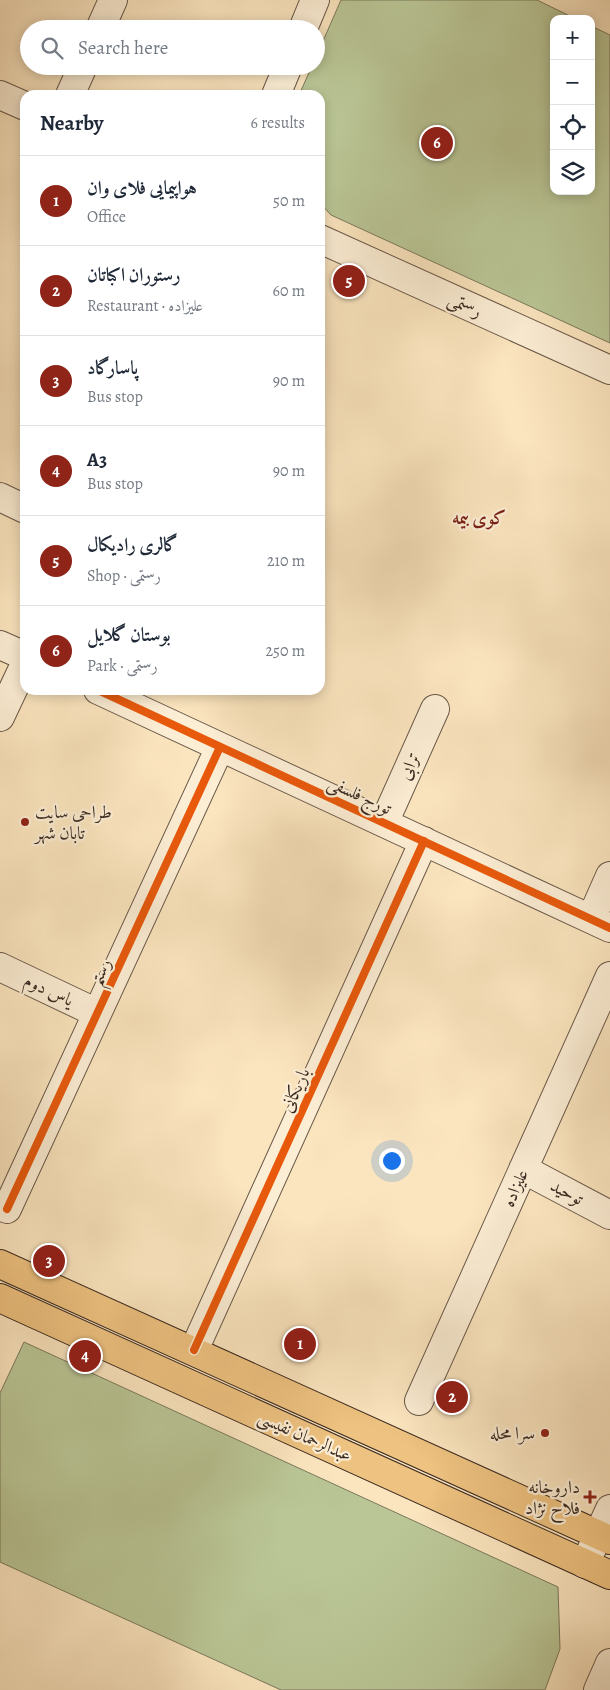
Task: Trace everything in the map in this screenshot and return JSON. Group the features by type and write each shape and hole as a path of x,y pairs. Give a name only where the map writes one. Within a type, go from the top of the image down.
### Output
{"main road":[{"name":"عبدالرحمان نفیسی","path":"0,1264 194,1350 604,1537"},
{"name":"عبدالرحمان نفیسی","path":"0,1298 610,1575"}],"street":[{"path":"104,20 113,0"},
{"path":"307,20 315,0"},
{"path":"72,90 79,75"},
{"path":"278,90 284,75"},
{"path":"0,95 20,104"},
{"name":"رستمی","path":"325,242 610,370"},
{"path":"0,496 20,506"},
{"path":"0,645 20,654"},
{"path":"0,717 20,675"},
{"name":"تورج فلسفی","path":"109,695 600,923"},
{"name":"ترابی","path":"384,823 435,709"},
{"name":"رستم","path":"7,1209 220,747"},
{"name":"باریکانی","path":"194,1350 424,841"},
{"path":"600,923 610,876"},
{"name":"یاس دوم","path":"0,967 98,1013"},
{"name":"علیزاده","path":"419,1401 610,976"},
{"name":"توحید","path":"523,1169 610,1215"},
{"path":"585,1564 604,1537 610,1509"},
{"path":"598,1690 610,1663"}],"green space":[{"path":"341,0 537,0 568,15 550,15 550,195 595,195 595,28 610,35 610,343 331,215 325,208 325,90 301,90 308,75 325,75 325,36"},
{"path":"24,1342 558,1587 560,1649 545,1690 281,1690 0,1562 0,1393"}],"cycle path":[{"path":"109,695 610,928"},
{"path":"7,1209 220,747"},
{"path":"194,1350 424,841"}],"place":[{"name":"بوستان گلایل","path":"437,143"},
{"name":"گالری رادیکال","path":"349,281"},
{"name":"طراحی سایت تابان شهر","path":"25,822"},
{"name":"پاسارگاد","path":"49,1261"},
{"name":"هواپیمایی فلای وان","path":"300,1344"},
{"name":"A3","path":"85,1356"},
{"name":"رستوران اکباتان","path":"452,1397"},
{"name":"سرا محله","path":"545,1433"},
{"name":"داروخانه فلاح نژاد","path":"590,1497"}],"district":[{"name":"کوی بیمه","path":"479,518"}]}
